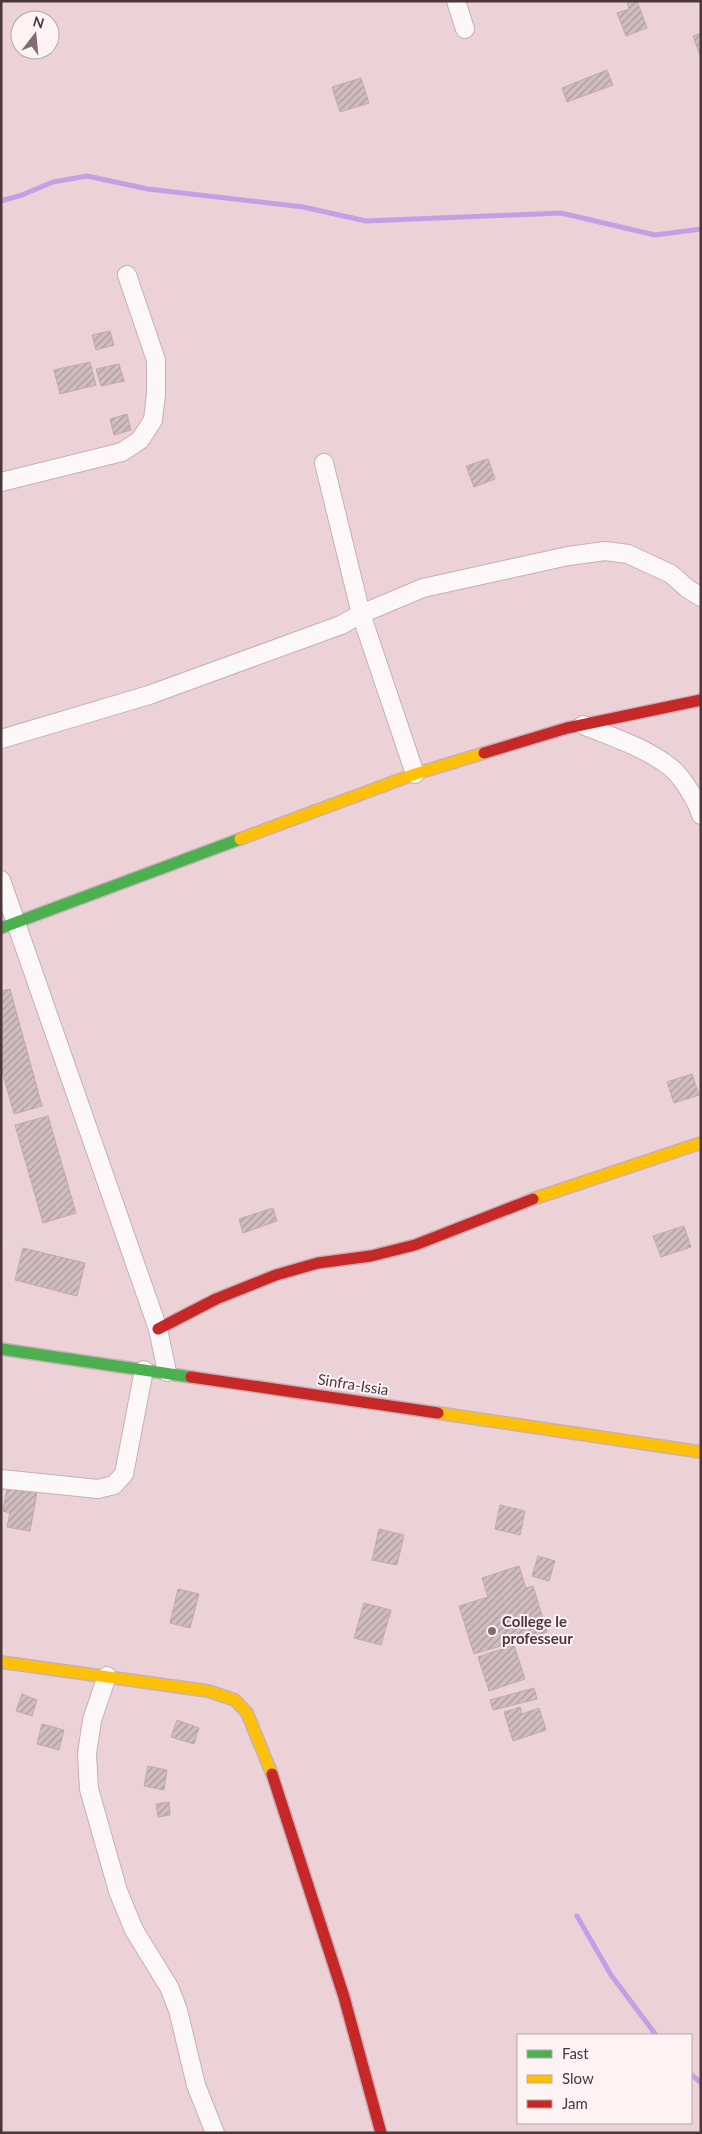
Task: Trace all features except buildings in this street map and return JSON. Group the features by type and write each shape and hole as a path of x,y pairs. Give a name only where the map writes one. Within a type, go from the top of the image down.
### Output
{"street":[{"path":"456,1 465,29"},
{"path":"1,482 122,452 140,440 153,420 156,394 156,360 127,276"},
{"path":"324,463 361,614 415,774"},
{"path":"1,739 149,695 341,625 361,614 423,588 541,562 605,551 628,554 671,574 688,589 701,597"},
{"path":"8,926 415,774 583,725 701,700"},
{"path":"583,725 634,746 672,767 697,802 701,815"},
{"path":"1,880 8,926 158,1328 167,1372"},
{"path":"158,1328 204,1303 245,1285 286,1271 321,1263 372,1256 416,1244 462,1228 498,1210 658,1159 701,1143"},
{"name":"Sinfra-Issia","path":"1,1349 701,1452"},
{"path":"1,1479 98,1489 114,1485 124,1474 144,1370"},
{"path":"1,1662 208,1691 235,1700 247,1713 278,1789 344,1997 381,2133"},
{"path":"107,1676 92,1720 87,1754 89,1789 118,1891 134,1930 169,1987 178,2010 196,2085 215,2133"}],"path":[{"path":"1,1244 38,1242 139,1278"}],"waterway":[{"path":"1,201 22,195 53,182 87,176 148,189 303,207 366,221 561,213 655,235 701,229"},
{"path":"577,1916 611,1975 655,2034"},
{"path":"692,2075 701,2083"}],"traffic: fast":[{"path":"1,928 240,839"},
{"path":"1,1349 191,1377"}],"traffic: slow":[{"path":"240,839 415,774 484,753"},
{"path":"533,1199 701,1143"},
{"path":"438,1413 701,1452"},
{"path":"1,1662 208,1691 235,1700 247,1713 272,1774"}],"traffic: jam":[{"path":"484,753 567,728 701,700"},
{"path":"158,1329 216,1299 276,1275 318,1263 371,1256 415,1245 533,1199"},
{"path":"191,1377 438,1413"},
{"path":"272,1774 344,1997 381,2133"}],"place":[{"name":"College le professeur","path":"492,1631"}]}
